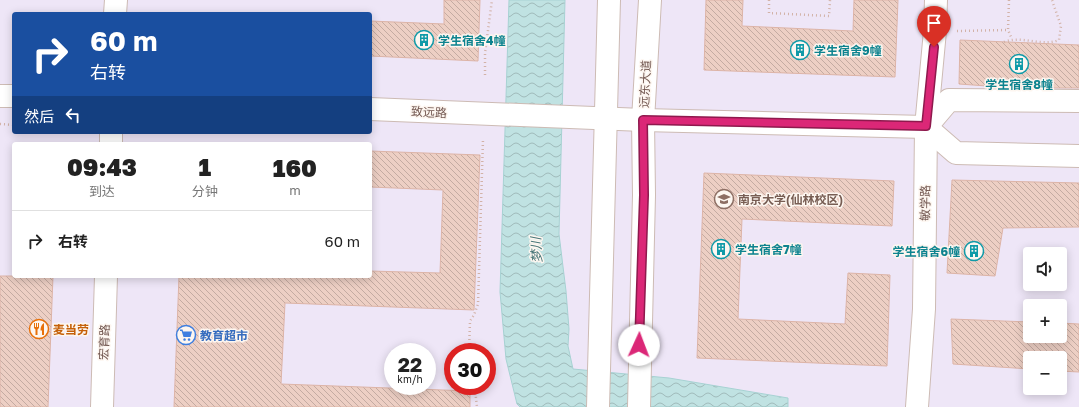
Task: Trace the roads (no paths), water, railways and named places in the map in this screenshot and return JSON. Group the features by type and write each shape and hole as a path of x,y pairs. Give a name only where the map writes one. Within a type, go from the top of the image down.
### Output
{"street":[{"path":"115,12 116,0"},
{"path":"598,407 609,0"},
{"name":"远东大道","path":"639,407 644,195 643,120 650,0"},
{"name":"敏学路","path":"917,407 924,309 926,126 935,31 936,0"},
{"path":"0,96 12,96"},
{"path":"1079,102 949,100 926,126 956,153 1079,156"},
{"name":"致远路","path":"372,109 488,115 570,116 643,120 926,126"},
{"name":"宏育路","path":"102,407 106,278"}],"water":[{"name":"梦川","path":"509,0 565,0 559,234 566,291 569,329 568,346 573,369 669,378 788,398 788,407 520,407 517,404 506,359 500,292"}],"place":[{"name":"学生宿舍4幢","path":"424,40"},
{"name":"学生宿舍9幢","path":"800,50"},
{"name":"学生宿舍8幢","path":"1019,64"},
{"name":"南京大学(仙林校区)","path":"724,199"},
{"name":"学生宿舍7幢","path":"721,249"},
{"name":"学生宿舍6幢","path":"974,251"},
{"name":"麦当劳","path":"39,329"},
{"name":"教育超市","path":"186,335"}]}
